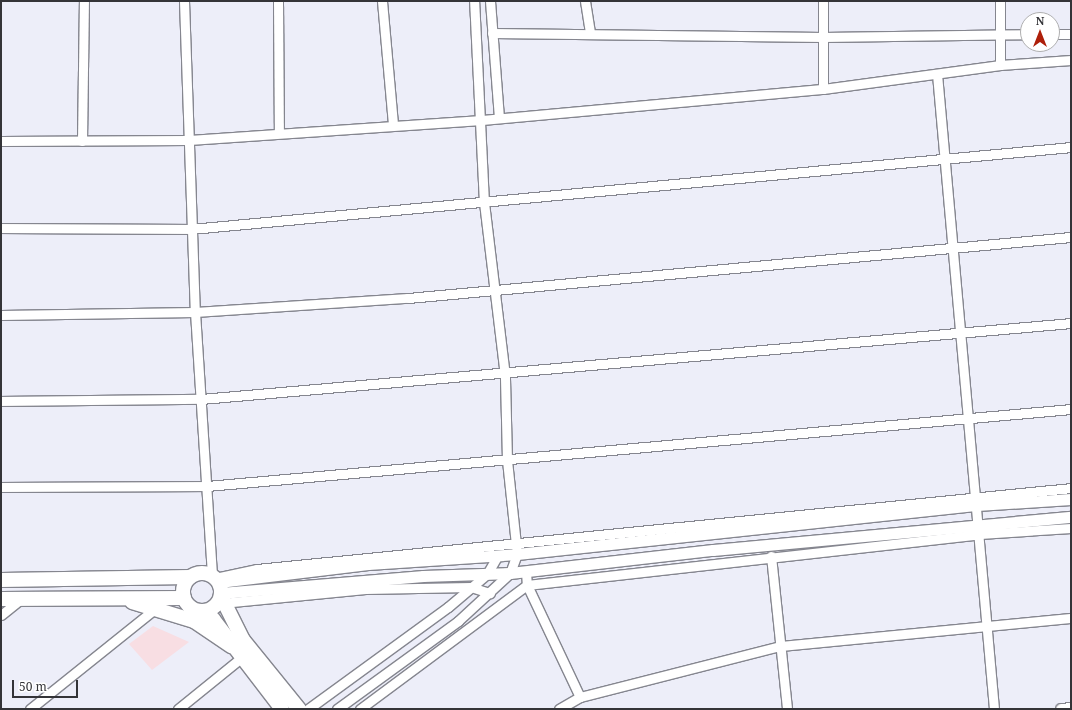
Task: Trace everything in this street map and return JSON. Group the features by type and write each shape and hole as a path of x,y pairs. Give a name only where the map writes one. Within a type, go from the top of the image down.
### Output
{"main road":[{"path":"1,580 190,577 201,573 218,588 246,643 299,709"},
{"path":"190,577 184,586 184,598 191,608 202,611 213,619 231,646 282,709"},
{"path":"202,611 215,606 218,588"},
{"path":"96,598 156,608 194,621 231,646"},
{"path":"1,599 184,598"}],"street":[{"path":"82,141 84,1"},
{"path":"184,1 195,312 207,486 218,588"},
{"path":"278,1 279,133"},
{"path":"382,1 393,124"},
{"path":"337,709 458,620 490,593 510,573 516,549 507,460 505,376 496,290 484,202 474,1"},
{"path":"490,1 499,117"},
{"path":"585,1 590,34"},
{"path":"823,1 823,89"},
{"path":"1000,1 1000,65"},
{"path":"492,33 823,37 1020,34"},
{"path":"1060,34 1071,34"},
{"path":"1,141 189,140 393,124 481,120 499,117 823,89 1000,65 1071,60"},
{"path":"937,74 977,501 994,709"},
{"path":"1,228 191,229 945,158 1071,148"},
{"path":"1,315 195,312 496,290 786,265 953,246 1071,238"},
{"path":"1,401 201,399 505,376 961,331 1071,323"},
{"path":"1,487 207,486 1071,409"},
{"path":"218,588 257,569 516,549 977,501 1071,488"},
{"path":"977,501 1071,499"},
{"path":"360,709 528,585 771,556 1071,517"},
{"path":"218,588 526,572 979,529 1071,528"},
{"path":"218,588 368,564 498,555 516,549"},
{"path":"308,709 471,588 487,574 498,555"},
{"path":"771,556 787,709"},
{"path":"526,572 528,585 580,697"},
{"path":"218,588 471,588 490,593"},
{"path":"1,615 21,599"},
{"path":"30,709 156,608"},
{"path":"559,709 580,697 780,646 1071,618"},
{"path":"178,709 241,658"},
{"path":"1061,709 1071,708"}],"shaded area":[{"path":"153,626 189,642 152,670 129,644"}]}
